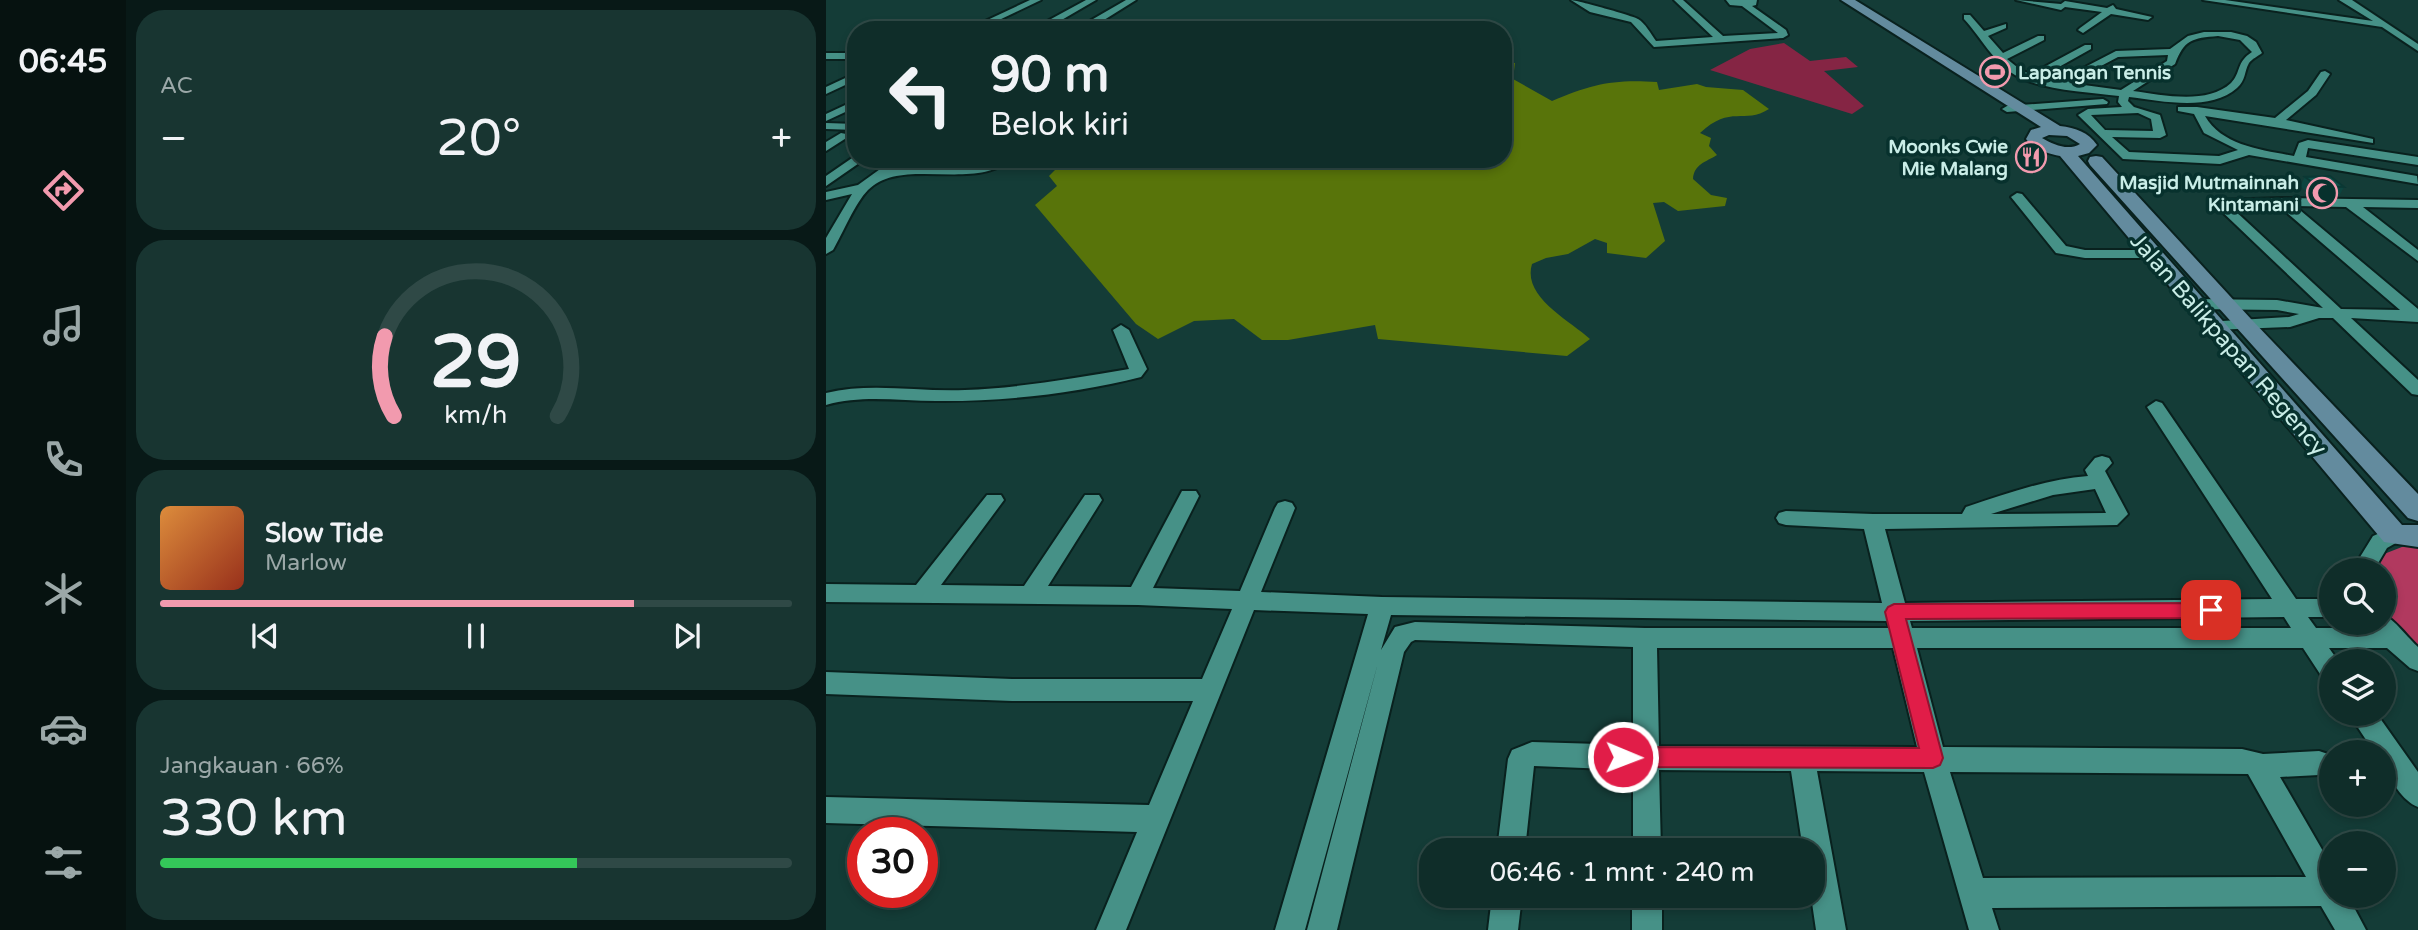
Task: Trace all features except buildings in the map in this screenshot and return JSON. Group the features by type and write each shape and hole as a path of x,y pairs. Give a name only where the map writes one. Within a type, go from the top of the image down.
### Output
{"street":[{"path":"990,21 1037,0"},
{"path":"1011,21 1051,0"},
{"path":"1054,21 1092,0"},
{"path":"1096,21 1132,0"},
{"path":"1575,0 1588,8 1634,20 1654,44 1784,33 1749,2 1733,4 1730,0"},
{"path":"1678,0 1722,40"},
{"name":"Jalan Balikpapan Regency","path":"1836,0 2022,107 2049,131"},
{"name":"Jalan Balikpapan Regency","path":"1847,0 2007,109 2049,131"},
{"path":"2020,0 2148,17 2137,29"},
{"path":"2083,30 2110,11 2120,0"},
{"path":"2207,0 2385,25"},
{"path":"2349,1 2418,48"},
{"path":"2049,15 2066,4"},
{"path":"1967,17 2015,71 2030,79 2126,101 2277,122 2418,151"},
{"path":"1984,34 2003,26"},
{"path":"2007,109 2126,101 2213,98 2236,83 2244,63 2257,52 2249,40 2207,33 2185,42 2174,52 2172,62 2126,101 2085,113 2122,154 2134,158 2227,160 2248,151"},
{"path":"2003,57 2041,38"},
{"path":"2030,79 2088,47"},
{"path":"2057,85 2116,54 2174,52"},
{"path":"826,56 847,56"},
{"path":"836,74 847,75"},
{"path":"2277,122 2312,93 2325,74"},
{"path":"826,91 847,80"},
{"path":"2102,133 2161,135 2156,117 2126,101"},
{"path":"826,118 847,108"},
{"path":"2197,110 2208,131 2248,151 2417,180"},
{"path":"826,126 847,131"},
{"name":"Jalan Balikpapan Regency","path":"2049,131 2070,132 2086,139 2090,145 2075,150 2036,142 2034,135 2049,131"},
{"path":"826,135 847,133"},
{"path":"826,147 847,135"},
{"path":"2299,160 2304,145 2308,144 2418,161"},
{"name":"Jalan Balikpapan Regency","path":"2075,150 2152,254 2194,304 2243,324 2418,511"},
{"name":"Jalan Balikpapan Regency","path":"2075,150 2406,535"},
{"path":"826,182 847,167"},
{"path":"828,243 862,188 889,168"},
{"path":"943,171 946,168"},
{"path":"881,174 989,168"},
{"path":"826,196 862,188"},
{"path":"2017,197 2061,250 2085,254 2152,254"},
{"path":"2282,202 2417,316"},
{"path":"2417,204 2282,202 2223,203 2222,207 2418,390"},
{"path":"2349,204 2418,257"},
{"path":"826,218 848,212"},
{"path":"2219,315 2277,305 2316,313 2417,316"},
{"path":"2243,324 2290,322 2316,313"},
{"path":"826,399 850,391 942,396 1020,393 1135,373 1139,369 1121,330"},
{"path":"2155,407 2319,653"},
{"path":"1786,518 1969,522 2110,520 2118,514 2102,473 1973,512 1969,522"},
{"path":"1138,596 1189,496"},
{"path":"922,594 994,500"},
{"path":"1031,594 1092,500"},
{"path":"1111,930 1285,508"},
{"path":"1873,522 1933,758 1984,930"},
{"path":"2370,558 2380,542 2406,535"},
{"path":"826,593 1138,596 1382,606 1894,612 2319,609"},
{"path":"1322,930 1366,708 1382,606"},
{"path":"1453,634 1458,606"},
{"path":"1290,930 1366,708 1393,650 1404,634 1415,631 1644,638 2227,639 2320,635"},
{"path":"2392,635 2418,661"},
{"path":"1644,638 1647,838"},
{"path":"826,683 1012,690 1212,690"},
{"path":"2370,726 2418,794"},
{"path":"1512,838 1521,759 1526,756 2242,761 2253,762 2259,766 2319,872"},
{"path":"1802,758 1831,930"},
{"path":"2259,766 2319,763"},
{"path":"826,810 1157,819"},
{"path":"1973,893 2319,893"},
{"path":"1503,930 1506,908"},
{"path":"1647,908 1647,930"},
{"path":"2339,908 2351,930"}],"shaded area":[{"path":"1784,43 1810,61 1846,57 1858,67 1824,71 1864,106 1852,114 1710,70 1750,49"},
{"path":"1512,63 1515,63 1513,79 1552,101 1603,84 1641,81 1657,82 1659,90 1697,84 1743,90 1769,109 1752,115 1720,119 1700,133 1711,138 1709,146 1717,155 1698,167 1693,179 1711,195 1727,198 1725,206 1678,211 1664,202 1653,203 1665,241 1646,258 1607,253 1607,243 1595,239 1568,254 1532,264 1531,276 1540,297 1590,339 1567,356 1378,339 1375,325 1288,340 1262,340 1234,319 1194,321 1158,339 1136,324 1035,205 1057,186 1049,176 1057,168 1512,168"},
{"path":"2407,545 2418,545 2418,655 2396,632 2396,558 2381,558 2384,554"}],"place":[{"name":"Lapangan Tennis","path":"1995,72"},
{"name":"Moonks Cwie Mie Malang","path":"2031,157"},
{"name":"Masjid Mutmainnah Kintamani","path":"2322,193"}],"route":[{"path":"1623,757 1933,758 1894,612 2211,610"}]}
